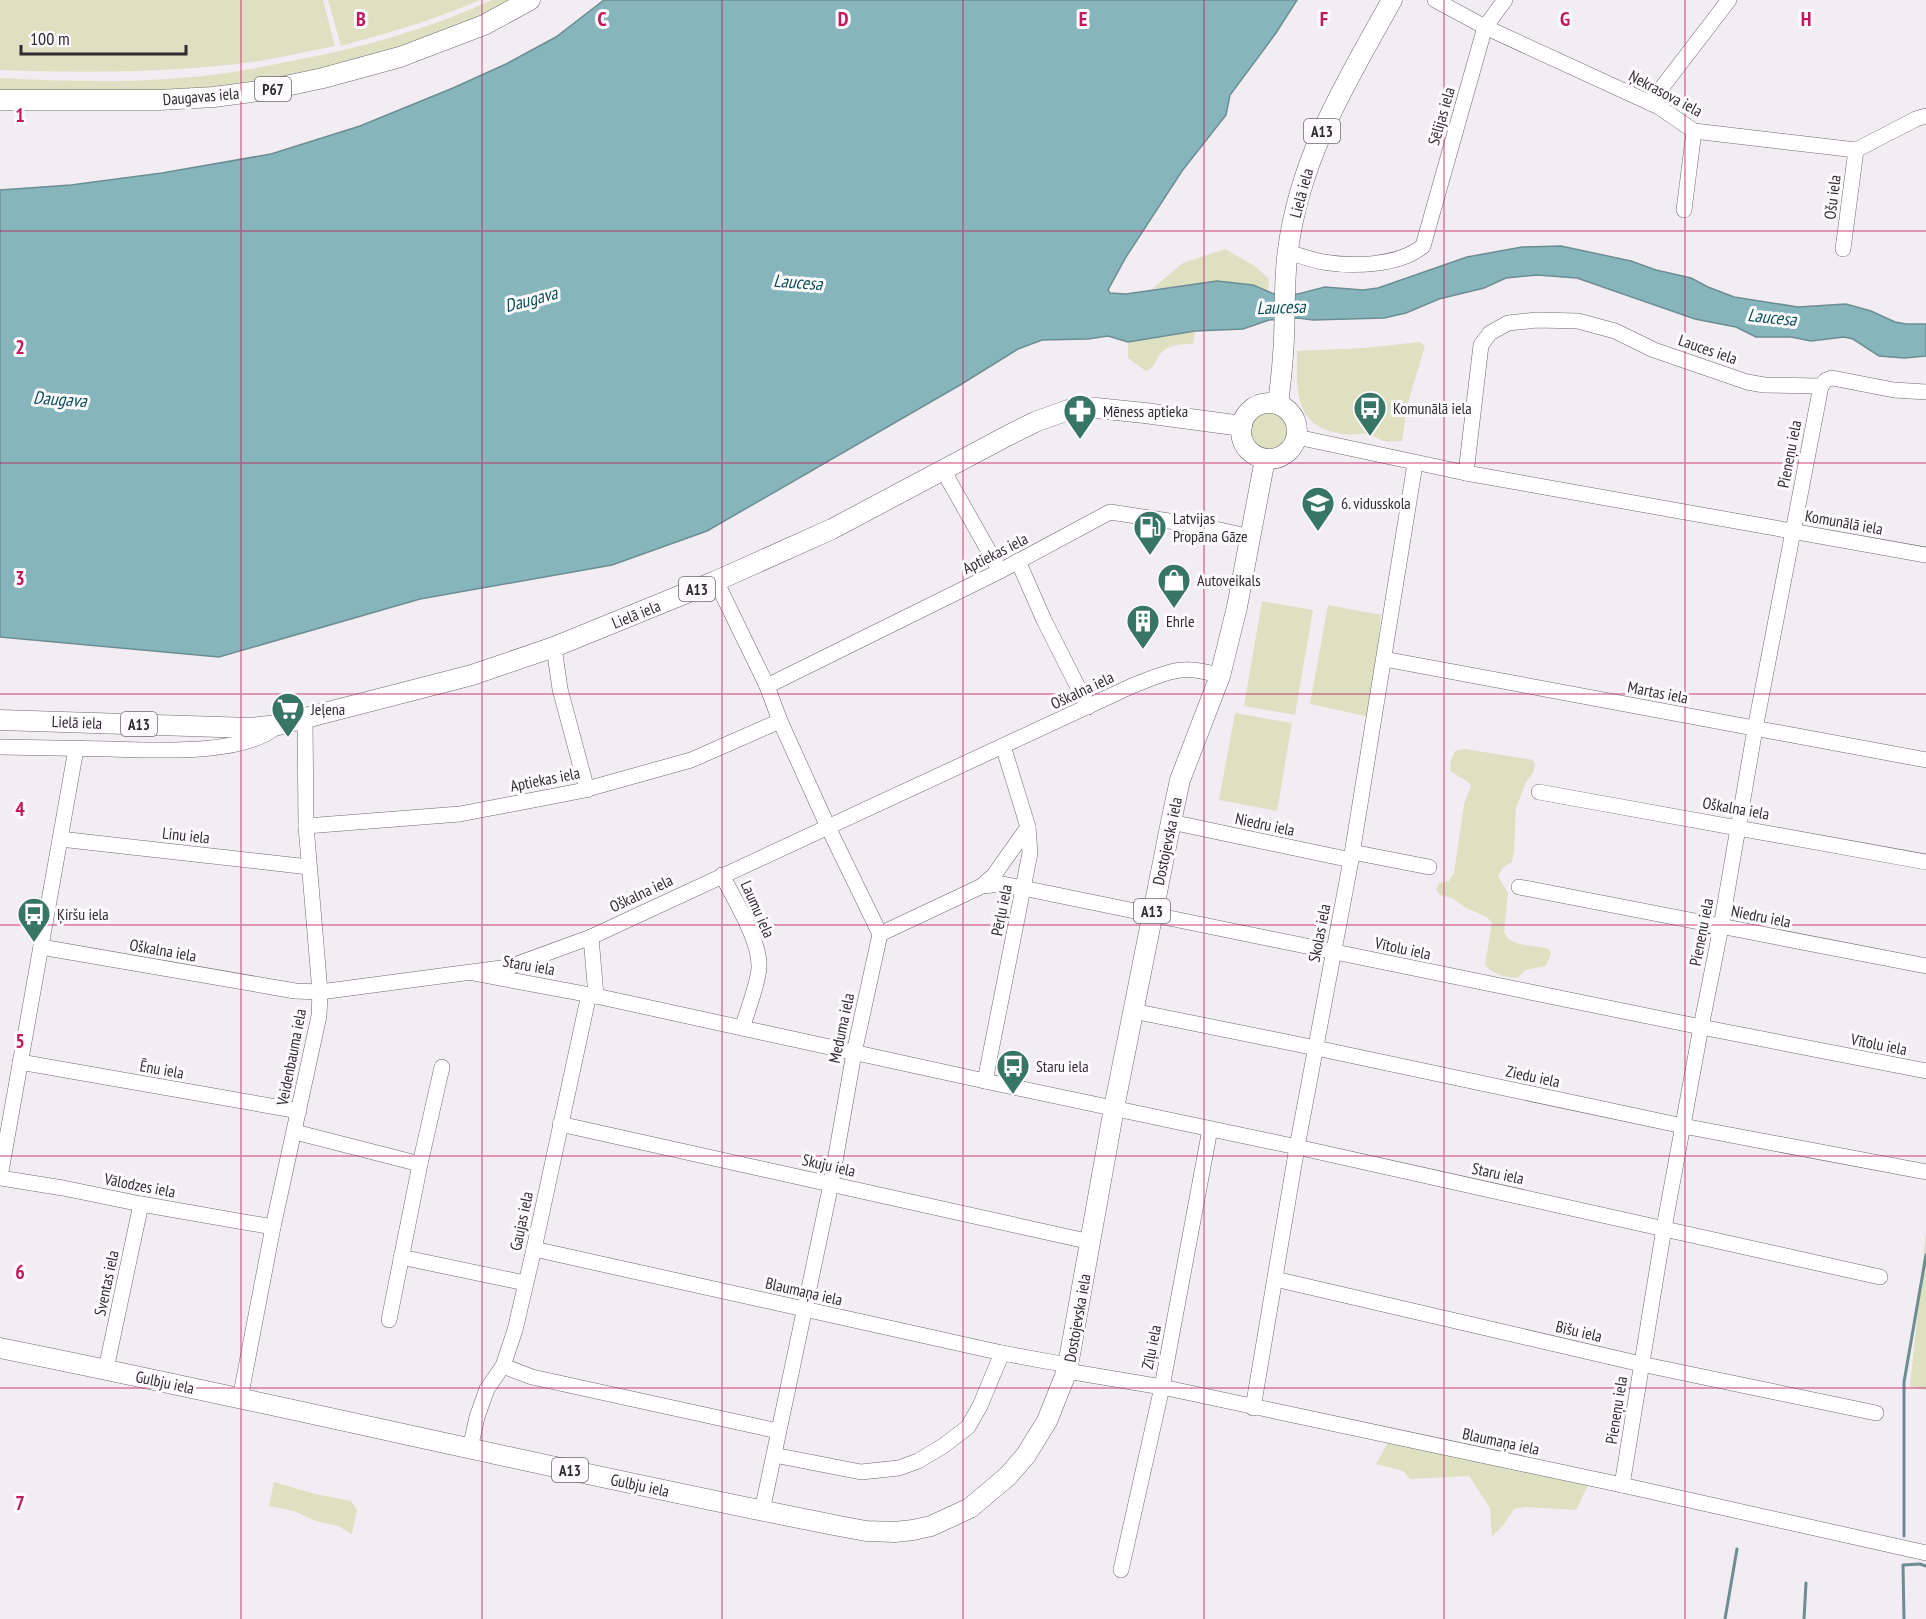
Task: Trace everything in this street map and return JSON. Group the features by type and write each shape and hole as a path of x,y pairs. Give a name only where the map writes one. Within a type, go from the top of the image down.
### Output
{"main road":[{"name":"Daugavas iela","path":"0,100 159,100 214,97 267,90 323,78 400,57 484,25 530,0"},
{"name":"Lielā iela","path":"1278,404 1284,342 1287,252 1305,172 1332,108 1392,0"},
{"path":"1278,404 1292,414 1297,437 1294,445 1282,456 1265,459 1250,451 1244,444 1241,435 1242,426 1245,417 1259,405 1278,404"},
{"name":"Lielā iela","path":"0,720 250,728 278,725 471,675 554,647 716,581 832,529 1035,422 1068,410 1096,408 1242,426"},
{"name":"Dostojevska iela","path":"1067,1368 1114,1108 1170,822 1180,780 1220,676 1237,607 1265,459"},
{"name":"Gulbju iela","path":"0,1348 762,1511 876,1531 913,1530 931,1526 970,1508 1008,1476 1026,1455 1047,1422 1067,1368"}],"street":[{"name":"Ņekrasova iela","path":"1435,0 1485,27 1650,103 1694,131 1856,150"},
{"name":"Sēlijas iela","path":"1287,252 1324,262 1359,264 1404,258 1423,246 1485,27 1505,0"},
{"path":"1650,103 1729,0"},
{"path":"1856,150 1926,116"},
{"path":"1684,210 1694,131"},
{"name":"Ošu iela","path":"1844,249 1856,150"},
{"name":"Lauces iela","path":"1466,474 1481,345 1490,333 1508,323 1537,320 1578,321 1616,331 1654,350 1747,382 1764,385 1821,386 1826,380 1832,378 1894,390 1926,392"},
{"name":"Pieneņu iela","path":"1622,1485 1664,1228 1721,927 1755,729 1821,386"},
{"name":"Komunālā iela","path":"1297,437 1466,474 1926,555"},
{"name":"Skolas iela","path":"1253,1408 1297,1147 1352,856 1415,464"},
{"path":"943,470 1000,571"},
{"name":"Aptiekas iela","path":"767,686 1000,571 1110,512 1202,526 1251,537"},
{"path":"1018,561 1044,620 1088,707"},
{"path":"716,581 767,686 780,721 828,827 880,934"},
{"path":"554,647 560,689 587,790"},
{"name":"Martas iela","path":"1383,659 1926,760"},
{"name":"Oškalna iela","path":"41,947 295,991 320,992 509,967 591,937 1134,685 1184,669 1203,670 1220,676"},
{"name":"Veidenbauma iela","path":"240,1399 273,1227 319,1016 320,992 306,826 305,718"},
{"name":"Aptiekas iela","path":"306,826 460,814 587,790 691,760 780,721"},
{"path":"0,747 189,750 229,746 257,738 278,725"},
{"name":"Pērļu iela","path":"985,1082 1030,853 1028,827 1003,746"},
{"path":"0,1178 76,748"},
{"name":"Oškalna iela","path":"1539,792 1926,862"},
{"name":"Niedru iela","path":"1170,822 1352,856 1429,867"},
{"path":"982,886 994,874 1028,827"},
{"name":"Linu iela","path":"60,839 309,867"},
{"name":"Laumu iela","path":"722,875 754,942 760,967 742,1028"},
{"name":"Vītolu iela","path":"880,934 982,886 1003,884 1151,916 1926,1071"},
{"name":"Niedru iela","path":"1519,887 1926,966"},
{"name":"Meduma iela","path":"762,1511 831,1184 854,1053 880,934"},
{"name":"Gaujas iela","path":"470,1449 477,1417 487,1389 503,1366 515,1330 560,1124 592,995 591,937"},
{"name":"Staru iela","path":"473,973 592,995 985,1082 1297,1147 1880,1277"},
{"name":"Ziedu iela","path":"1133,1011 1683,1126 1926,1172"},
{"name":"Ēnu iela","path":"20,1062 298,1111"},
{"path":"389,1320 442,1067"},
{"name":"Skuju iela","path":"560,1124 1091,1242"},
{"name":"Zīļu iela","path":"1121,1570 1162,1387 1210,1129"},
{"path":"295,1132 420,1164"},
{"name":"Vālodzes iela","path":"0,1178 273,1227"},
{"name":"Sventas iela","path":"106,1369 141,1204"},
{"name":"Blaumaņa iela","path":"534,1249 1067,1368 1622,1485 1926,1553"},
{"path":"401,1257 525,1283"},
{"name":"Bišu iela","path":"1275,1279 1641,1364 1876,1413"},
{"path":"774,1455 861,1472 900,1468 918,1461 944,1446 968,1427 980,1406 1002,1353"},
{"path":"503,1366 542,1380 778,1431"}],"green space":[{"path":"0,0 323,0 335,46 273,59 221,66 95,72 0,70"},
{"path":"328,0 480,0 428,20 341,46"},
{"path":"492,0 519,0 422,44 280,81 169,93 0,94 0,78 87,81 175,79 257,68 396,36 444,20"},
{"path":"1225,249 1255,266 1269,279 1268,291 1262,288 1207,281 1194,285 1152,289 1183,263"},
{"path":"1195,331 1193,344 1178,345 1165,350 1153,367 1146,371 1128,358 1128,342"},
{"path":"1420,342 1425,346 1407,406 1402,441 1386,441 1366,434 1346,435 1327,430 1315,424 1306,415 1298,393 1297,351 1364,348"},
{"path":"1270,412 1284,417 1289,431 1284,445 1270,450 1256,445 1251,431 1256,417"},
{"path":"1262,601 1313,610 1295,715 1244,706"},
{"path":"1328,605 1381,615 1370,717 1310,704"},
{"path":"1235,713 1292,723 1277,811 1219,800"},
{"path":"1465,749 1533,760 1535,764 1516,808 1512,862 1503,868 1498,876 1508,893 1504,932 1507,937 1517,943 1549,949 1551,954 1546,966 1525,970 1518,978 1500,975 1485,965 1492,923 1487,917 1466,908 1452,898 1440,895 1436,890 1439,883 1449,881 1454,873 1464,804 1471,786 1450,771 1455,751"},
{"path":"1926,1231 1926,1390 1910,1387"},
{"path":"1388,1443 1589,1483 1576,1510 1525,1507 1514,1509 1502,1527 1492,1536 1490,1508 1469,1476 1410,1479 1403,1471 1376,1464"},
{"path":"274,1482 315,1494 351,1501 357,1510 352,1534 338,1526 316,1521 294,1511 269,1506"}],"water":[{"path":"604,0 1297,0 1276,33 1230,95 1226,115 1182,171 1126,257 1108,290 1110,293 1126,294 1217,281 1253,285 1274,294 1298,294 1325,287 1363,290 1378,288 1467,257 1522,247 1561,246 1631,261 1656,270 1691,278 1734,297 1798,307 1846,304 1871,311 1895,322 1926,324 1926,356 1904,358 1879,356 1853,339 1844,337 1811,341 1791,337 1756,337 1736,327 1695,319 1577,278 1537,275 1506,278 1484,288 1439,299 1406,313 1384,318 1269,320 1243,329 1195,331 1128,342 1108,336 1042,340 1018,349 707,531 612,565 420,599 219,657 0,637 0,190 71,185 162,173 271,154 360,126 506,64 556,37"}],"waterway":[{"path":"1904,1536 1904,1382 1926,1255"},
{"path":"1725,1619 1737,1549"},
{"path":"1904,1619 1903,1565 1926,1566"},
{"path":"1804,1619 1806,1583"}],"place":[{"name":"Komunālā iela","path":"1370,437"},
{"name":"Mēness aptieka","path":"1080,440"},
{"name":"6. vidusskola","path":"1318,532"},
{"name":"Latvijas Propāna Gāze","path":"1150,556"},
{"name":"Autoveikals","path":"1174,609"},
{"name":"Ehrle","path":"1143,650"},
{"name":"Jeļena","path":"288,738"},
{"name":"Ķiršu iela","path":"34,943"},
{"name":"Staru iela","path":"1013,1095"}],"water label":[{"name":"Laucesa","path":"798,282"},
{"name":"Daugava","path":"531,299"},
{"name":"Laucesa","path":"1281,307"},
{"name":"Laucesa","path":"1772,317"},
{"name":"Daugava","path":"60,399"}]}
